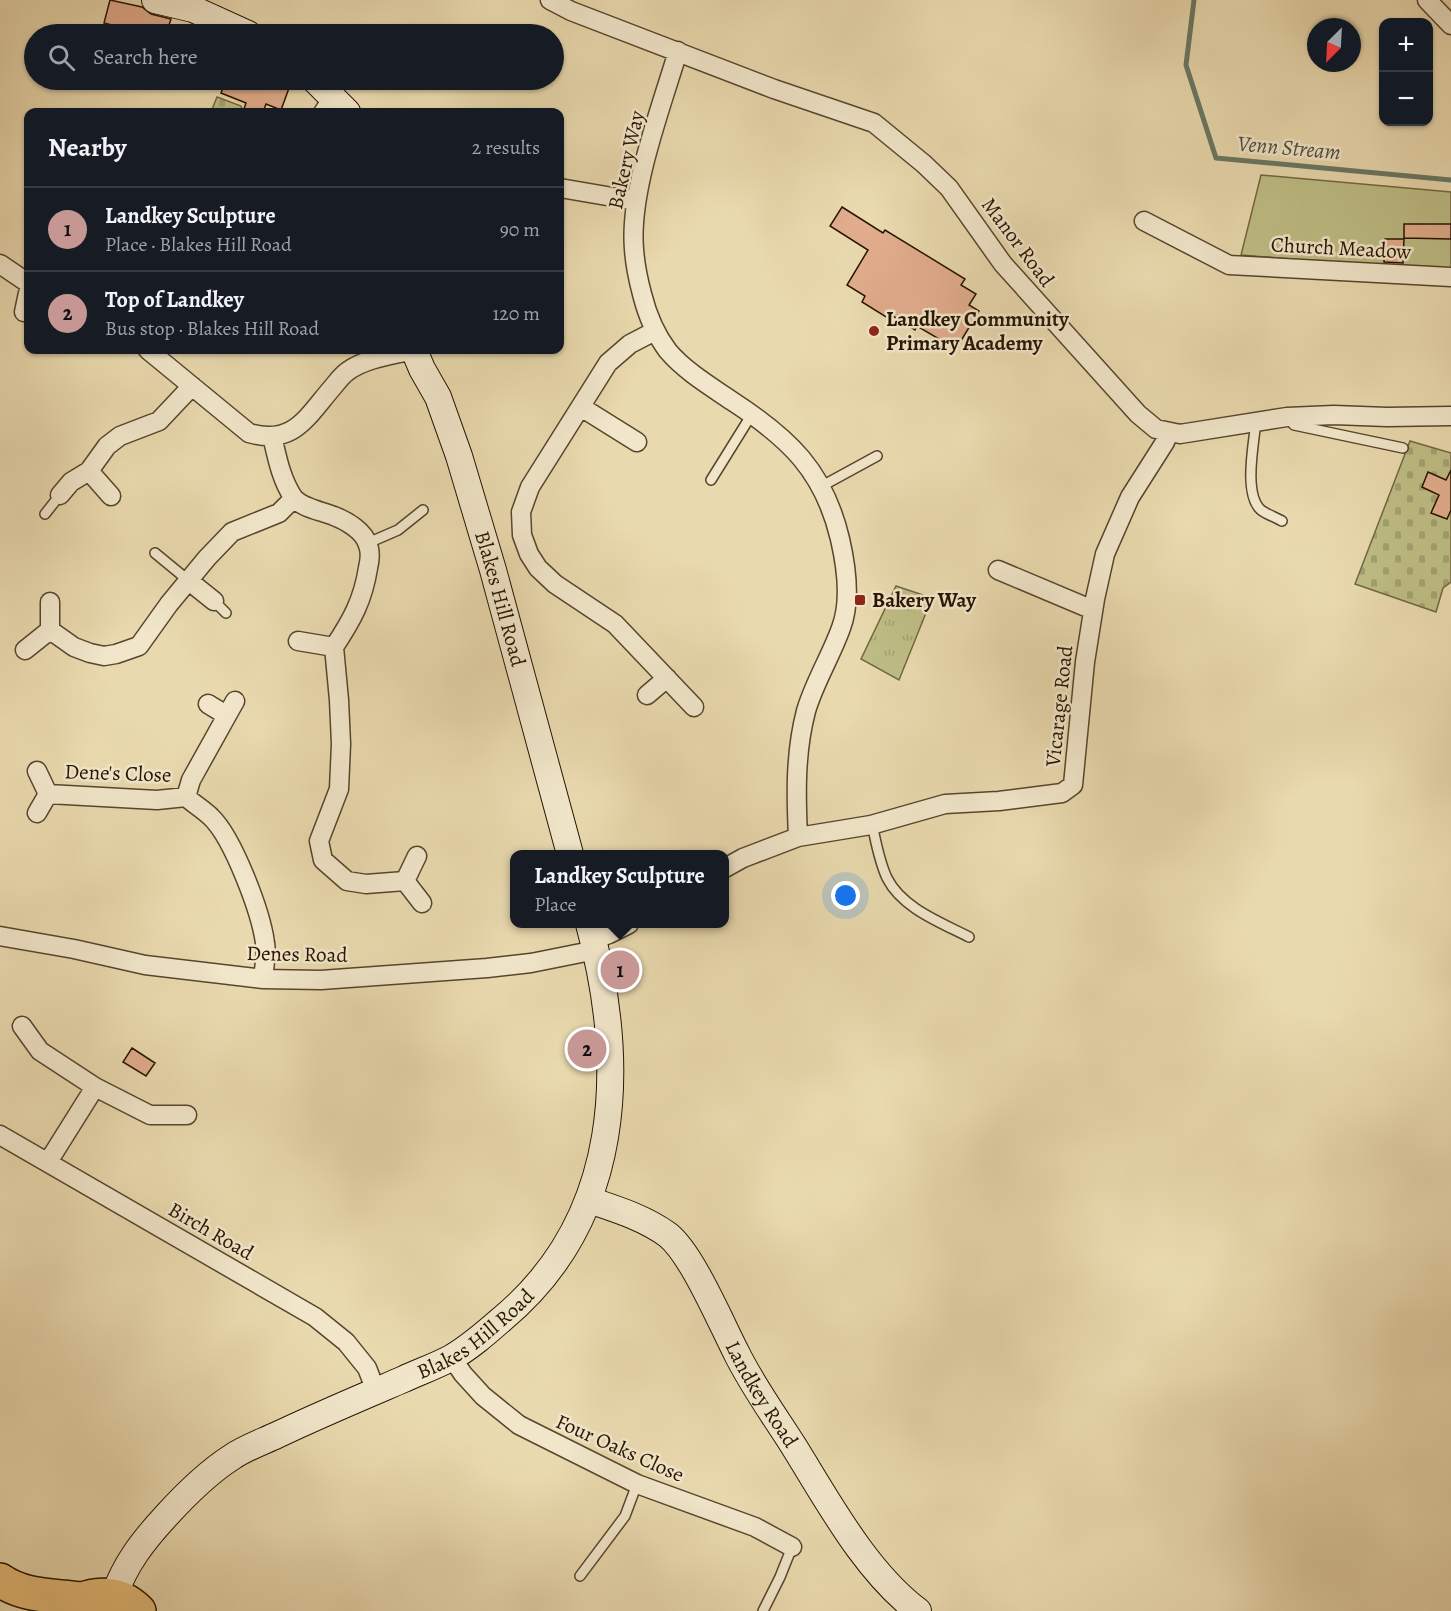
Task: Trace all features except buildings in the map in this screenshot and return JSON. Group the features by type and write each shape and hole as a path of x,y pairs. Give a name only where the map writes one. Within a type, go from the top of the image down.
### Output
{"highway":[{"path":"0,1580 30,1594 73,1605 92,1596 126,1604"},
{"path":"0,1601 7,1611"}],"street":[{"path":"155,0 195,4 226,24"},
{"name":"Manor Road","path":"550,0 571,11 774,89 874,123 949,188 1003,264 1138,414 1156,429 1168,432"},
{"path":"1427,0 1451,25"},
{"name":"Bakery Way","path":"678,51 651,138 636,201 633,247 644,303 655,331 669,352 694,375 752,414 795,448 822,486 848,536 848,577 842,625 807,708 800,736 796,803 798,837"},
{"path":"564,189 636,201"},
{"name":"Church Meadow","path":"1144,221 1229,265 1439,272"},
{"path":"0,264 24,280"},
{"path":"655,331 630,344 608,363 524,501 521,512 522,535 529,554 538,568 555,584 615,624 694,707"},
{"path":"153,354 249,433 261,436 286,434 298,428 346,372 358,364 398,354"},
{"name":"Blakes Hill Road","path":"416,354 438,397 459,456 494,570 569,850"},
{"path":"60,495 71,482 89,471 106,446 120,436 159,421 192,386"},
{"path":"581,407 638,442"},
{"path":"1168,432 1180,434 1287,417 1451,416"},
{"name":"Vicarage Road","path":"729,866 798,837 872,824 945,804 999,801 1062,793 1073,785 1093,610 1105,554 1130,497 1165,442 1168,432"},
{"path":"272,436 279,468 294,498 304,505 348,522 368,543 370,556 360,603 334,647 341,744 339,789 319,841 323,860 347,881 366,884 405,881"},
{"path":"89,471 111,496"},
{"path":"50,630 74,647 104,656 139,646 169,604 232,532 279,513 294,498"},
{"path":"998,570 1093,610"},
{"path":"189,581 220,607"},
{"path":"50,602 50,630"},
{"path":"25,650 50,630"},
{"path":"298,641 334,647"},
{"path":"647,695 667,678"},
{"name":"Dene's Close","path":"186,797 191,780 230,708 208,704"},
{"name":"Dene's Close","path":"37,771 48,794"},
{"name":"Dene's Close","path":"48,794 157,800 186,797 212,817 226,837 256,908 266,944 263,979"},
{"name":"Dene's Close","path":"37,813 48,794"},
{"path":"405,881 417,856"},
{"path":"405,881 422,903"},
{"path":"593,938 620,928"},
{"name":"Denes Road","path":"0,936 145,965 263,979 321,980 487,968 593,938"},
{"name":"Blakes Hill Road","path":"126,1604 124,1571 142,1543 175,1506 210,1473 233,1456 452,1358 512,1311 535,1287 567,1244 589,1200 603,1158 609,1108 609,1027 593,938"},
{"path":"22,1026 39,1051 95,1087 150,1115 187,1115"},
{"path":"48,1162 95,1087"},
{"name":"Birch Road","path":"0,1135 315,1317 346,1342 367,1368 376,1391"},
{"name":"Landkey Road","path":"589,1200 648,1223 669,1236 683,1253 737,1355 830,1504 871,1565 908,1604 918,1611"},
{"name":"Four Oaks Close","path":"452,1358 483,1396 519,1425 637,1484 755,1527 792,1547"}],"lane":[{"path":"711,480 752,414"},
{"path":"1287,417 1294,425 1402,448"},
{"path":"1256,421 1250,486 1260,509 1282,521"},
{"path":"822,486 877,456"},
{"path":"45,514 60,495"},
{"path":"368,543 398,530 423,510"},
{"path":"155,553 189,581"},
{"path":"872,824 881,862 896,890 911,905 929,917 969,937"},
{"path":"579,1576 625,1516 637,1484"},
{"path":"763,1611 792,1547"}],"green space":[{"path":"217,97 242,108 213,108"},
{"path":"1261,175 1451,192 1451,272 1241,255"},
{"path":"1410,441 1451,453 1451,582 1443,588 1436,612 1355,584"},
{"path":"896,586 932,598 899,680 861,659"}],"waterway":[{"name":"Venn Stream","path":"1194,0 1186,65 1216,158 1451,180"}],"place":[{"name":"Landkey Community Primary Academy","path":"874,331"},
{"name":"Bakery Way","path":"860,600"},
{"name":"Landkey Sculpture","path":"620,970"},
{"name":"Top of Landkey","path":"587,1049"}]}
